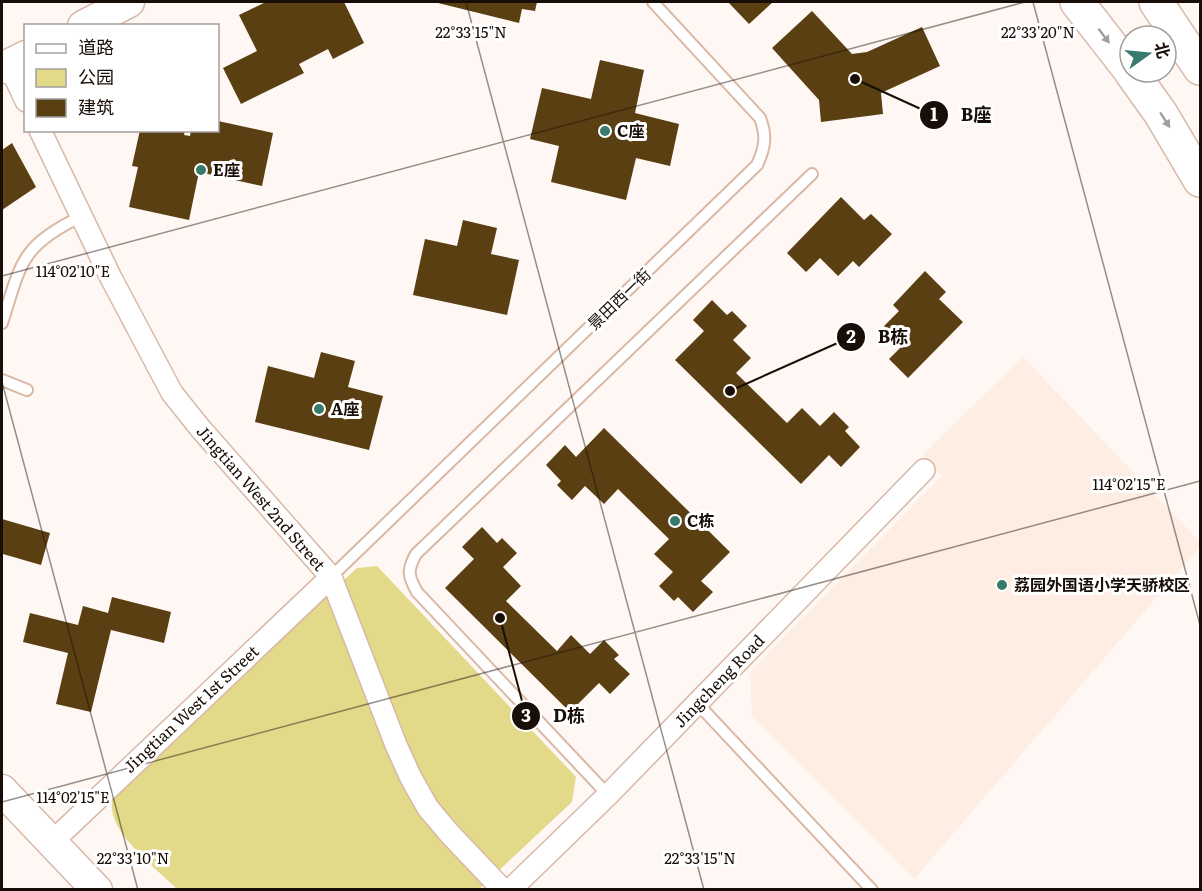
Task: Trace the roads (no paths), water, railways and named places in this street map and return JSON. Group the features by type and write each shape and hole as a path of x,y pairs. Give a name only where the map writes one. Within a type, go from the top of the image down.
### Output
{"main road":[{"path":"1077,2 1118,54"},
{"path":"1156,2 1200,68"},
{"path":"1140,84 1172,132 1200,180"}],"street":[{"path":"88,24 129,2"},
{"path":"9,68 24,97"},
{"name":"Jingtian West 2nd Street","path":"41,132 80,217 172,393 331,577 411,778 428,808 503,890"},
{"name":"Jingcheng Road","path":"510,890 608,795 924,470"},
{"name":"Jingtian West 1st Street","path":"52,842 331,577"},
{"path":"2,790 97,890"}],"lane":[{"name":"景田西一街","path":"331,577 757,165 763,153 765,141 765,129 760,118 653,2"},
{"path":"608,795 417,592 411,580 409,566 416,554 812,174"},
{"path":"2,323 20,267 27,254 46,235 80,217"},
{"path":"2,380 27,390"},
{"path":"697,703 872,890"}],"place":[{"name":"B座","path":"855,79"},
{"name":"C座","path":"605,131"},
{"name":"E座","path":"201,170"},
{"name":"B栋","path":"730,391"},
{"name":"A座","path":"319,409"},
{"name":"C栋","path":"675,521"},
{"name":"荔园外国语小学天骄校区","path":"1002,585"},
{"name":"D栋","path":"500,618"}]}
